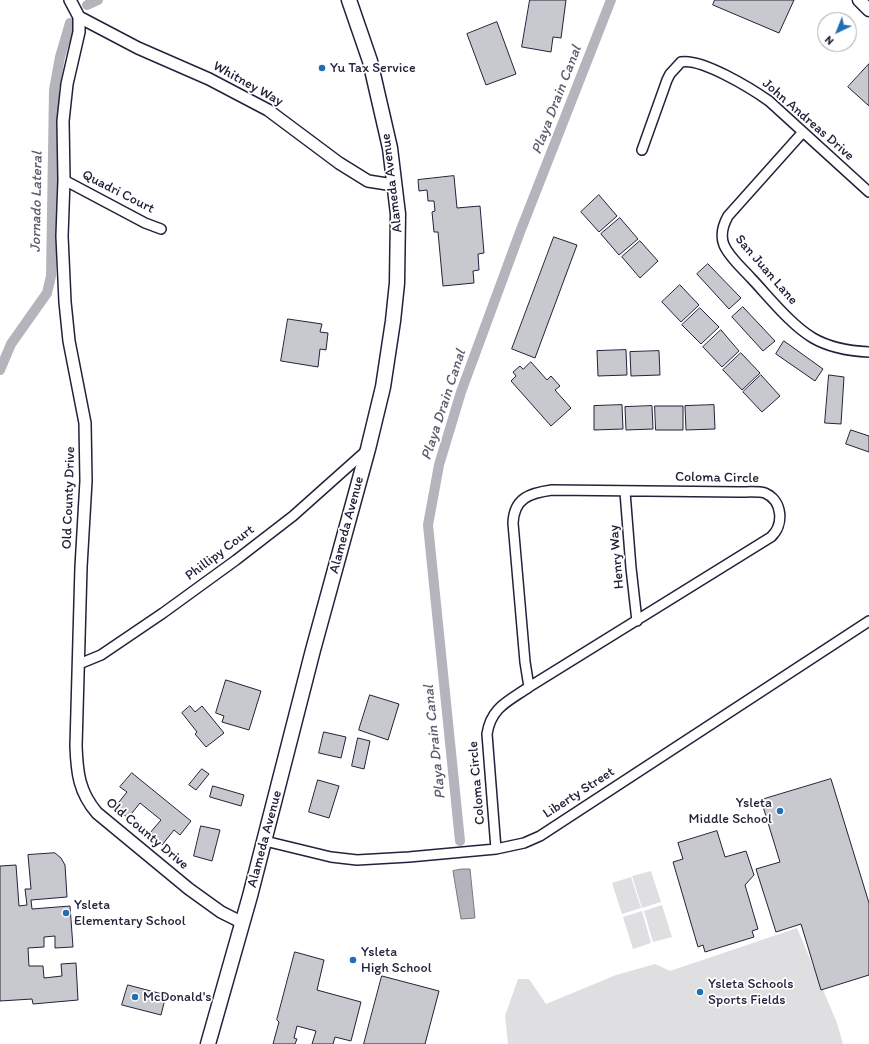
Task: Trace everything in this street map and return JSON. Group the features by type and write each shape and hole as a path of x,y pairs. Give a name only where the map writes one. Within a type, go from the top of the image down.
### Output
{"main road":[{"name":"Alameda Avenue","path":"208,1044 243,923 313,650 368,449 383,387 393,320 397,283 398,242 398,214 395,184 390,148 370,61 350,1"}],"street":[{"path":"70,0 79,16"},
{"name":"Old County Drive","path":"79,16 78,32 67,84 63,121 64,180 62,236 65,302 69,341 85,423 86,481 76,746 77,767 80,783 88,802 109,824 189,889 221,912 243,923"},
{"name":"Whitney Way","path":"79,16 138,48 209,79 268,110 339,164 368,181 395,184"},
{"name":"John Andreas Drive","path":"642,150 670,74 679,64 686,61 692,62 722,73 752,89 780,111 869,192"},
{"name":"San Juan Lane","path":"803,132 728,216 723,228 723,241 729,253 744,271 801,330 836,348 869,352"},
{"name":"Quadri Court","path":"64,180 145,223 160,229"},
{"name":"Phillipy Court","path":"79,664 101,655 236,560 293,516 368,449"},
{"name":"Coloma Circle","path":"496,849 487,734 488,724 498,708 528,687 771,537 779,527 781,519 778,506 771,497 761,492 625,492 552,490 532,493 524,498 516,509 513,524 528,687"},
{"name":"Henry Way","path":"625,492 637,620"},
{"name":"Liberty Street","path":"265,841 331,857 357,860 496,849 524,843 540,836 869,621"}],"shaded area":[{"path":"470,869 475,918 461,919 453,871"},
{"path":"651,871 661,902 642,908 632,876"},
{"path":"631,877 641,908 622,914 612,883"},
{"path":"662,905 672,937 653,942 644,911"},
{"path":"642,911 651,943 633,949 623,917"},
{"name":"Ysleta Schools Sports Fields","path":"797,928 837,1023 843,1044 508,1044 505,1016 518,979 529,979 546,1004 616,975 655,964 670,971"}],"building":[{"path":"530,0 566,0 561,38 553,37 551,52 522,47"},
{"path":"715,0 794,0 779,33 713,5"},
{"path":"497,22 516,74 486,85 467,34"},
{"path":"869,64 869,106 848,87"},
{"path":"454,176 457,208 480,206 484,253 478,254 479,270 473,271 474,283 443,286 438,232 434,232 432,212 435,211 434,201 428,201 427,190 419,191 418,180"},
{"path":"599,195 617,216 599,232 581,212"},
{"path":"620,218 638,239 619,255 601,234"},
{"path":"554,237 577,245 535,358 512,349"},
{"path":"640,241 658,261 640,278 622,257"},
{"path":"708,264 741,298 729,309 697,274"},
{"path":"680,285 699,305 681,322 662,302"},
{"path":"743,307 775,341 763,351 732,317"},
{"path":"700,308 719,327 701,344 682,325"},
{"path":"288,319 322,324 320,332 328,333 326,350 320,349 318,367 281,361"},
{"path":"721,330 739,351 722,367 703,347"},
{"path":"784,341 823,369 815,381 776,354"},
{"path":"626,350 627,375 598,376 597,351"},
{"path":"659,351 660,375 631,376 630,352"},
{"path":"741,353 760,373 742,390 723,370"},
{"path":"531,362 547,380 551,376 560,386 555,390 571,408 551,426 511,381 516,376 513,372 520,366 523,369"},
{"path":"761,375 780,396 762,412 743,392"},
{"path":"829,375 844,377 841,424 825,423"},
{"path":"622,405 623,429 594,430 594,406"},
{"path":"714,405 715,429 686,430 685,406"},
{"path":"652,406 653,429 626,430 625,407"},
{"path":"655,406 683,406 683,430 656,430"},
{"path":"851,430 869,436 869,452 846,444"},
{"path":"226,680 261,691 249,730 222,722 224,716 216,713"},
{"path":"370,695 399,704 388,740 359,730"},
{"path":"190,706 195,712 202,706 224,733 206,747 195,734 197,732 182,713"},
{"path":"324,732 346,737 341,758 319,753"},
{"path":"358,738 370,741 364,769 352,766"},
{"path":"202,769 209,774 196,790 189,785"},
{"path":"132,773 191,821 180,835 174,830 162,845 149,834 161,820 140,803 128,818 115,807 127,792 120,787"},
{"path":"831,779 869,903 869,975 821,990 801,924 776,932 756,869 780,862 761,800"},
{"path":"318,780 339,786 329,818 309,812"},
{"path":"213,786 244,795 241,806 210,797"},
{"path":"201,826 220,830 212,861 194,856"},
{"path":"717,831 725,857 746,851 754,875 745,885 758,929 752,931 754,937 705,952 703,945 698,947 673,862 683,859 678,843"},
{"path":"55,853 61,858 65,865 67,897 31,900 32,909 70,906 73,947 55,948 55,936 44,937 44,947 28,948 29,966 43,966 44,978 62,976 61,964 76,963 78,1000 33,1004 32,999 0,1001 0,866 16,865 19,906 27,905 25,889 31,889 28,855"},
{"path":"295,952 324,960 317,990 361,1002 351,1041 335,1037 333,1044 312,1044 316,1031 297,1026 294,1038 297,1039 295,1044 273,1044 279,1022 277,1020"},
{"path":"382,976 439,991 425,1044 364,1044"},
{"path":"128,985 166,995 161,1015 122,1005"}],"waterway":[{"name":"Jornado Lateral","path":"87,5 98,0"},
{"name":"Playa Drain Canal","path":"460,841 428,525 439,465 461,392 520,232 611,0"},
{"name":"Jornado Lateral","path":"0,370 11,344 47,293 51,276 54,90 60,57 70,23"}],"place":[{"name":"Yu Tax Service","path":"322,68"},
{"name":"Ysleta Middle School","path":"780,811"},
{"name":"Ysleta Elementary School","path":"66,913"},
{"name":"Ysleta High School","path":"353,960"},
{"name":"Ysleta Schools Sports Fields","path":"700,992"},
{"name":"McDonald's","path":"135,997"}]}
